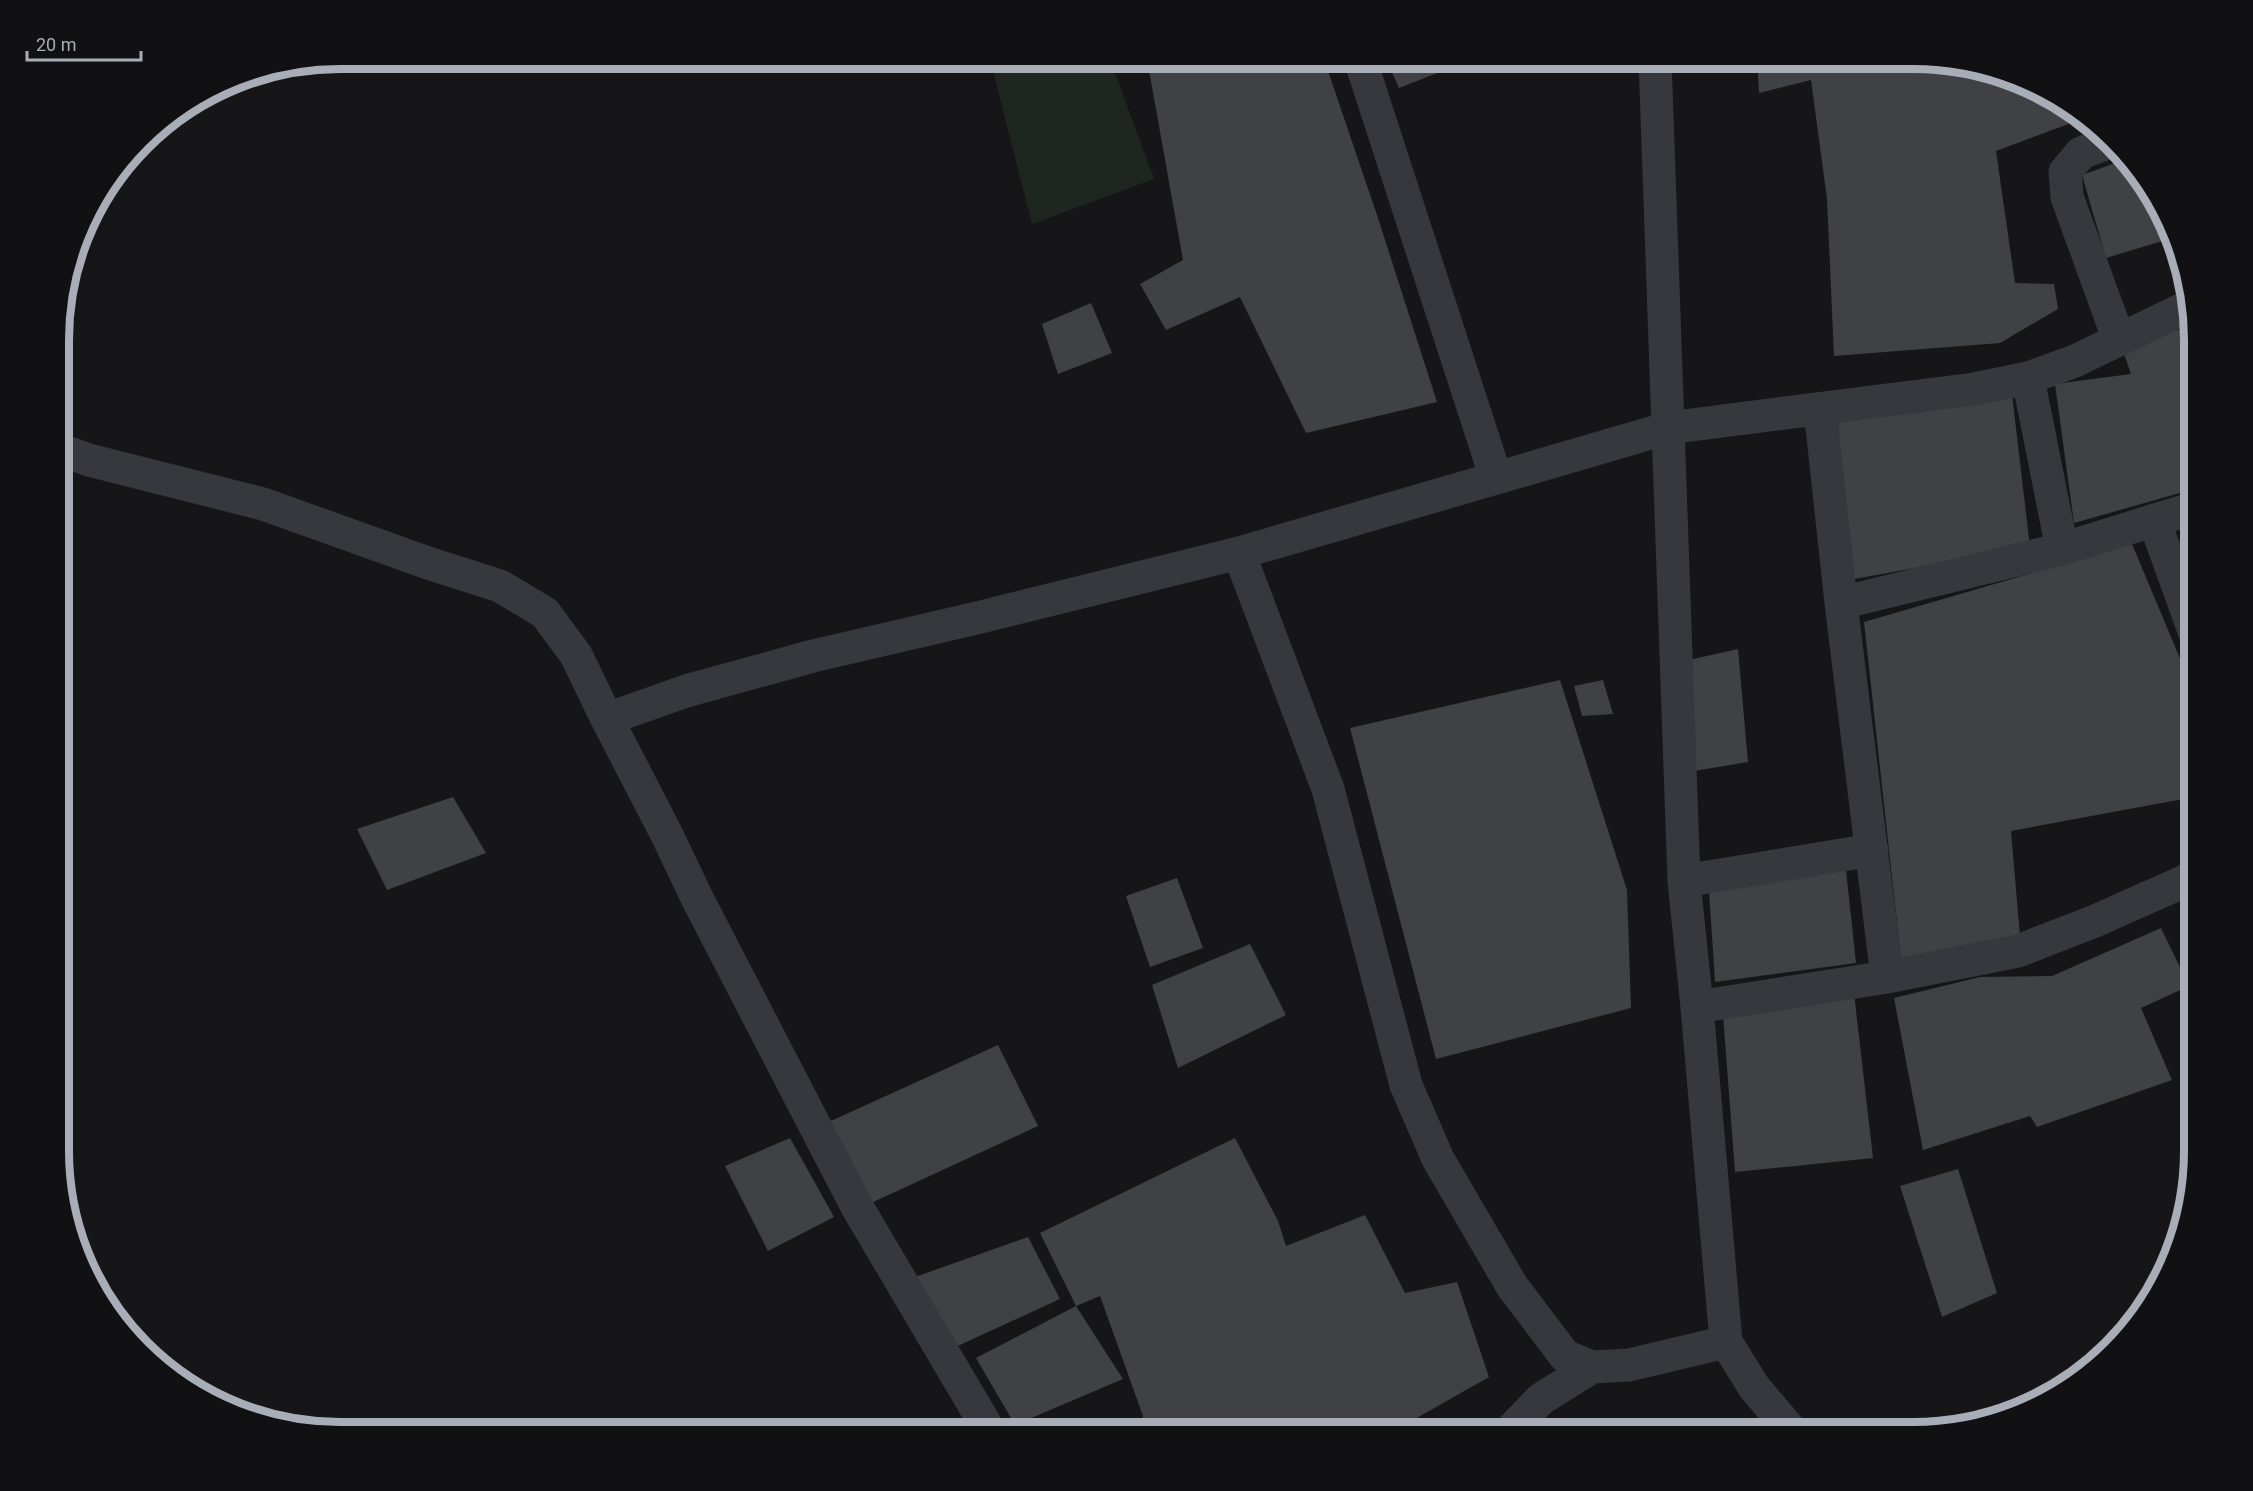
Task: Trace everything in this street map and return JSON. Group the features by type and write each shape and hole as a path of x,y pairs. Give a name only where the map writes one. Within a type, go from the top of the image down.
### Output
{"street":[{"path":"1364,69 1496,478"},
{"path":"1655,69 1684,881 1726,1342 1754,1387 1784,1422"},
{"path":"2102,145 2081,153 2065,172 2067,197 2119,340"},
{"path":"607,719 686,691 813,656 1239,553 1668,428 1974,389 2028,378 2075,361 2182,309"},
{"path":"2028,378 2061,549"},
{"path":"1820,409 1841,603 1887,976"},
{"path":"69,453 89,460 263,504 428,563 500,586 545,613 576,655 697,898 856,1205 984,1422"},
{"path":"1841,603 2061,549 2184,511"},
{"path":"2154,520 2184,603"},
{"path":"1239,553 1328,789 1406,1086 1438,1159 1519,1295 1565,1356 1592,1367 1629,1365 1726,1342"},
{"path":"1684,881 1872,850"},
{"path":"1697,1007 1887,976 2018,951 2095,921 2184,881"},
{"path":"1519,1422 1541,1399 1592,1367"}],"shaded area":[{"path":"993,69 1114,69 1154,179 1032,224"}],"building":[{"path":"1149,69 1327,69 1437,402 1306,433 1240,297 1166,330 1140,284 1183,260"},
{"path":"1390,69 1447,69 1399,88"},
{"path":"1758,69 1949,71 2000,83 2049,105 2074,122 1996,151 2015,283 2054,284 2058,309 2000,343 1834,356 1827,199 1811,80 1759,93"},
{"path":"2118,162 2148,204 2165,240 2106,258 2082,175"},
{"path":"1091,303 1112,353 1058,374 1042,324"},
{"path":"2183,329 2184,492 2074,523 2055,384 2131,374 2120,342"},
{"path":"2011,386 2030,547 1849,580 1838,422"},
{"path":"2132,544 2184,668 2184,799 2011,831 2020,936 1901,959 1864,622"},
{"path":"1738,649 1748,762 1694,771 1680,662"},
{"path":"1560,680 1627,890 1631,1008 1436,1059 1350,728"},
{"path":"1603,680 1613,714 1582,716 1574,686"},
{"path":"453,797 486,853 387,890 357,829"},
{"path":"1846,870 1856,963 1715,982 1709,891"},
{"path":"1177,878 1203,948 1150,967 1126,896"},
{"path":"2161,928 2184,976 2184,988 2141,1008 2172,1080 2037,1127 2030,1116 1923,1150 1894,998 1980,977 2052,976"},
{"path":"1250,944 1286,1015 1178,1068 1152,985"},
{"path":"1854,993 1873,1158 1735,1172 1723,1015"},
{"path":"998,1045 1038,1126 871,1203 822,1125"},
{"path":"790,1138 834,1217 768,1251 725,1166"},
{"path":"1235,1138 1278,1221 1286,1246 1365,1215 1405,1293 1457,1282 1489,1377 1410,1422 1141,1422 1143,1416 1100,1296 1076,1306 1040,1233"},
{"path":"1958,1169 1997,1293 1942,1317 1900,1186"},
{"path":"1028,1237 1060,1299 949,1350 915,1277"},
{"path":"1076,1306 1123,1379 1022,1422 1013,1422 976,1358"}]}
